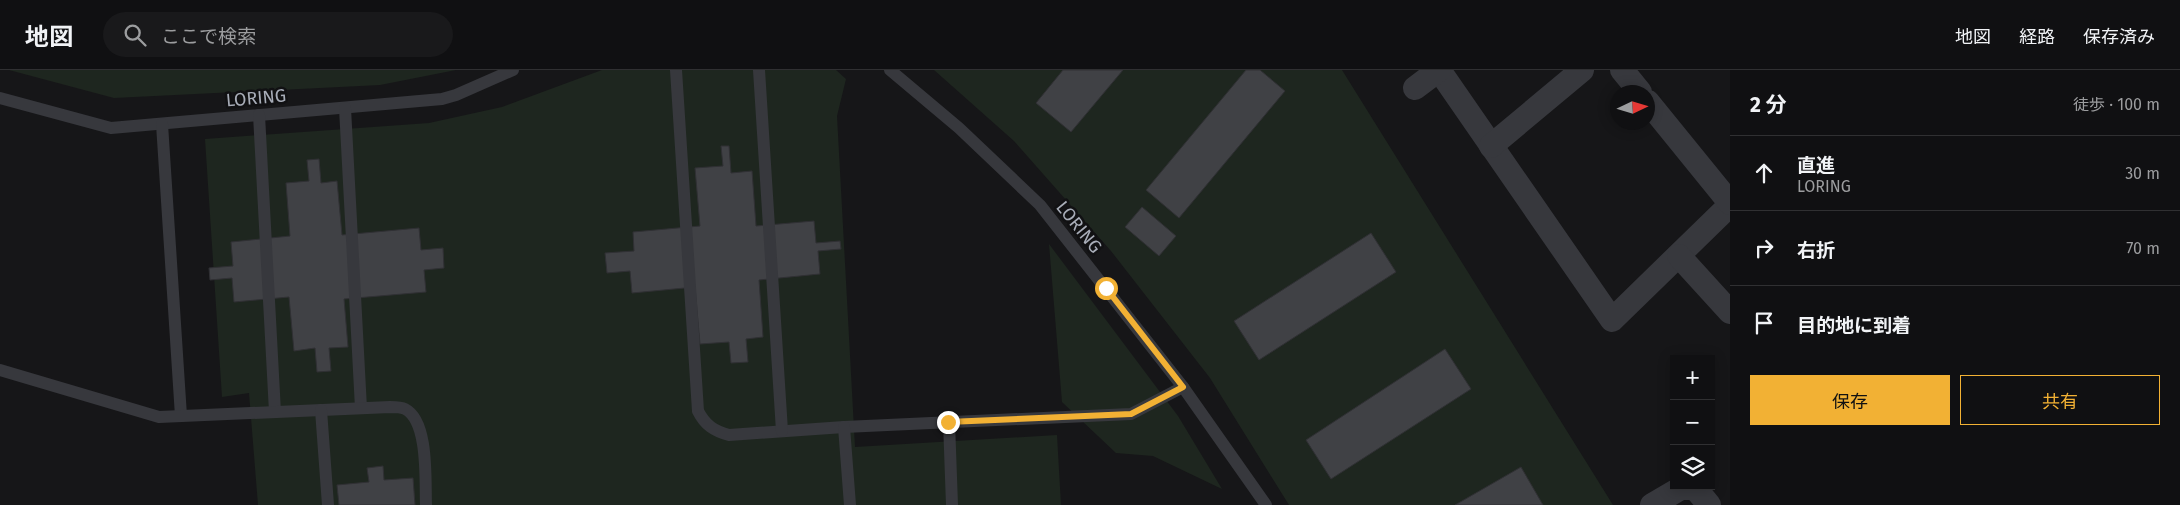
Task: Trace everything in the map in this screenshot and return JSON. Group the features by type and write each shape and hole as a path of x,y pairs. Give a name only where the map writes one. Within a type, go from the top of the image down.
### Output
{"street":[{"path":"1415,88 1439,70 1612,320 1730,204 1655,111"},
{"path":"1491,146 1582,70"},
{"path":"1622,70 1634,85"},
{"path":"1679,256 1730,312"},
{"path":"1652,505 1681,488 1695,488 1709,505"}],"lane":[{"name":"LORING","path":"0,98 111,128 442,99 456,95 513,70"},
{"path":"676,70 698,411 704,422 718,432 729,435 844,427 1131,414 1183,387"},
{"path":"759,70 782,431"},
{"name":"LORING","path":"890,70 959,128 1040,205 1183,387 1266,505"},
{"path":"345,108 361,408"},
{"path":"259,115 275,412"},
{"path":"162,124 181,416"},
{"path":"0,370 159,417 390,406 405,409 416,418 422,432 426,505"},
{"path":"321,410 328,505"},
{"path":"948,422 952,505"},
{"path":"844,427 850,505"}],"shaded area":[{"path":"9,70 456,70 380,85 114,98"},
{"path":"602,70 836,70 846,79 837,116 855,447 1057,435 1061,505 258,505 249,393 222,397 205,139 429,123 502,107"},
{"path":"934,70 1342,70 1613,505 1289,505 1210,378 1111,251 1014,141"},
{"path":"1049,244 1178,416 1222,489 1153,456 1116,453 1062,402"}],"building":[{"path":"1063,70 1123,70 1071,132 1036,103"},
{"path":"1246,70 1260,70 1285,91 1179,218 1146,190"},
{"path":"721,146 729,146 731,173 752,171 756,226 814,221 816,243 840,241 841,249 818,251 820,274 759,280 763,337 746,339 748,362 731,363 729,342 700,344 695,287 632,293 630,271 607,273 605,253 634,251 633,232 700,226 695,168 723,166"},
{"path":"319,159 321,183 337,181 342,235 419,228 421,250 443,248 444,268 424,270 426,292 344,299 348,347 329,348 331,371 317,372 315,348 294,351 289,297 234,302 232,278 210,280 209,268 233,266 231,242 290,236 286,183 309,181 307,160"},
{"path":"1142,207 1176,236 1159,256 1125,227"},
{"path":"1371,233 1396,272 1259,360 1234,321"},
{"path":"1445,349 1471,389 1331,479 1306,440"},
{"path":"383,466 384,480 413,478 415,505 339,505 337,485 369,482 367,468"},
{"path":"1521,467 1543,505 1455,505"}],"route":[{"path":"948,422 1131,414 1183,387 1106,288"}]}
